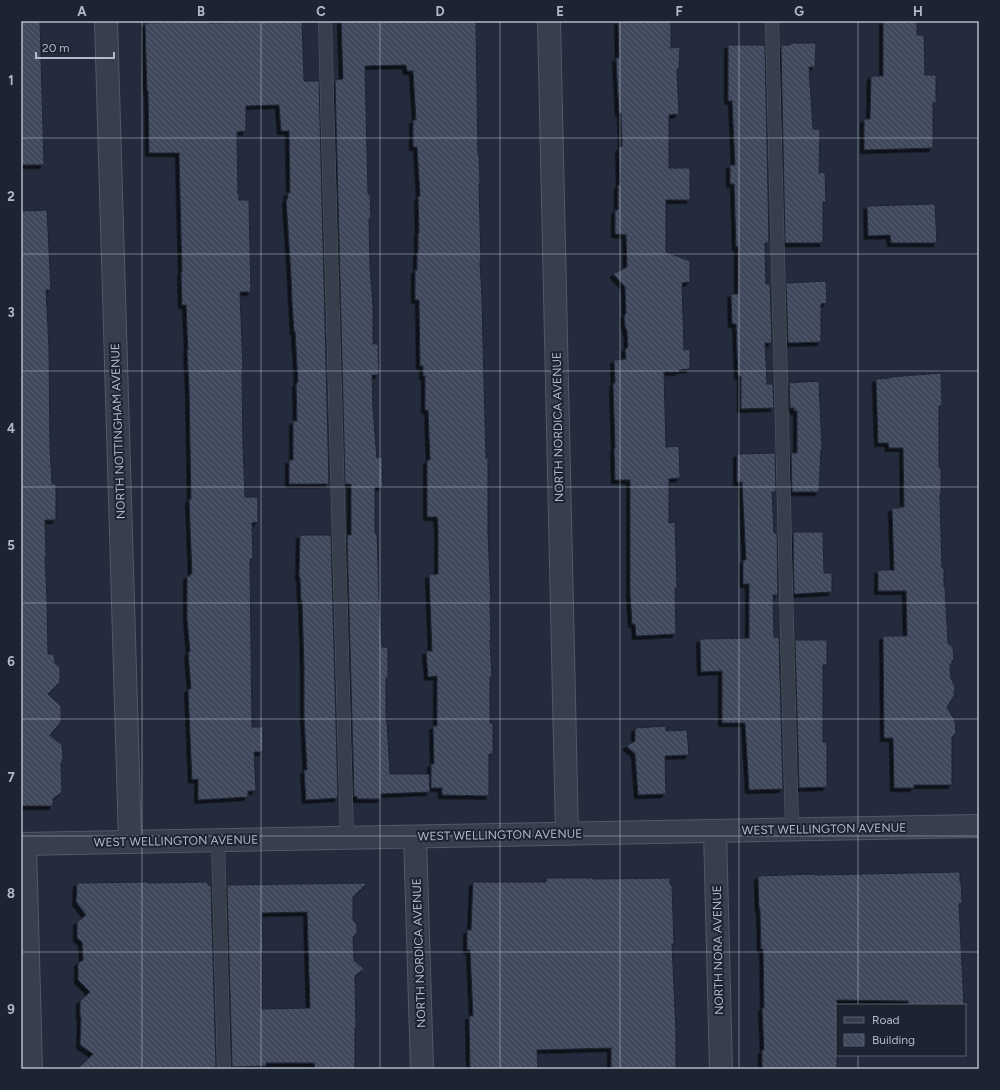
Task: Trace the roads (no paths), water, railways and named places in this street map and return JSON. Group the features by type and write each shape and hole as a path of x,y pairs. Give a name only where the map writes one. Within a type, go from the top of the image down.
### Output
{"street":[{"name":"NORTH NOTTINGHAM AVENUE","path":"106,21 130,842"},
{"name":"NORTH NORDICA AVENUE","path":"549,21 567,834"},
{"name":"WEST WELLINGTON AVENUE","path":"23,844 979,826"},
{"name":"NORTH NORA AVENUE","path":"715,831 721,1069"},
{"name":"NORTH NORDICA AVENUE","path":"415,837 422,1069"},
{"path":"23,844 31,1069"}],"lane":[{"path":"325,21 347,838"},
{"path":"772,21 792,830"},
{"path":"218,840 224,1069"}]}
